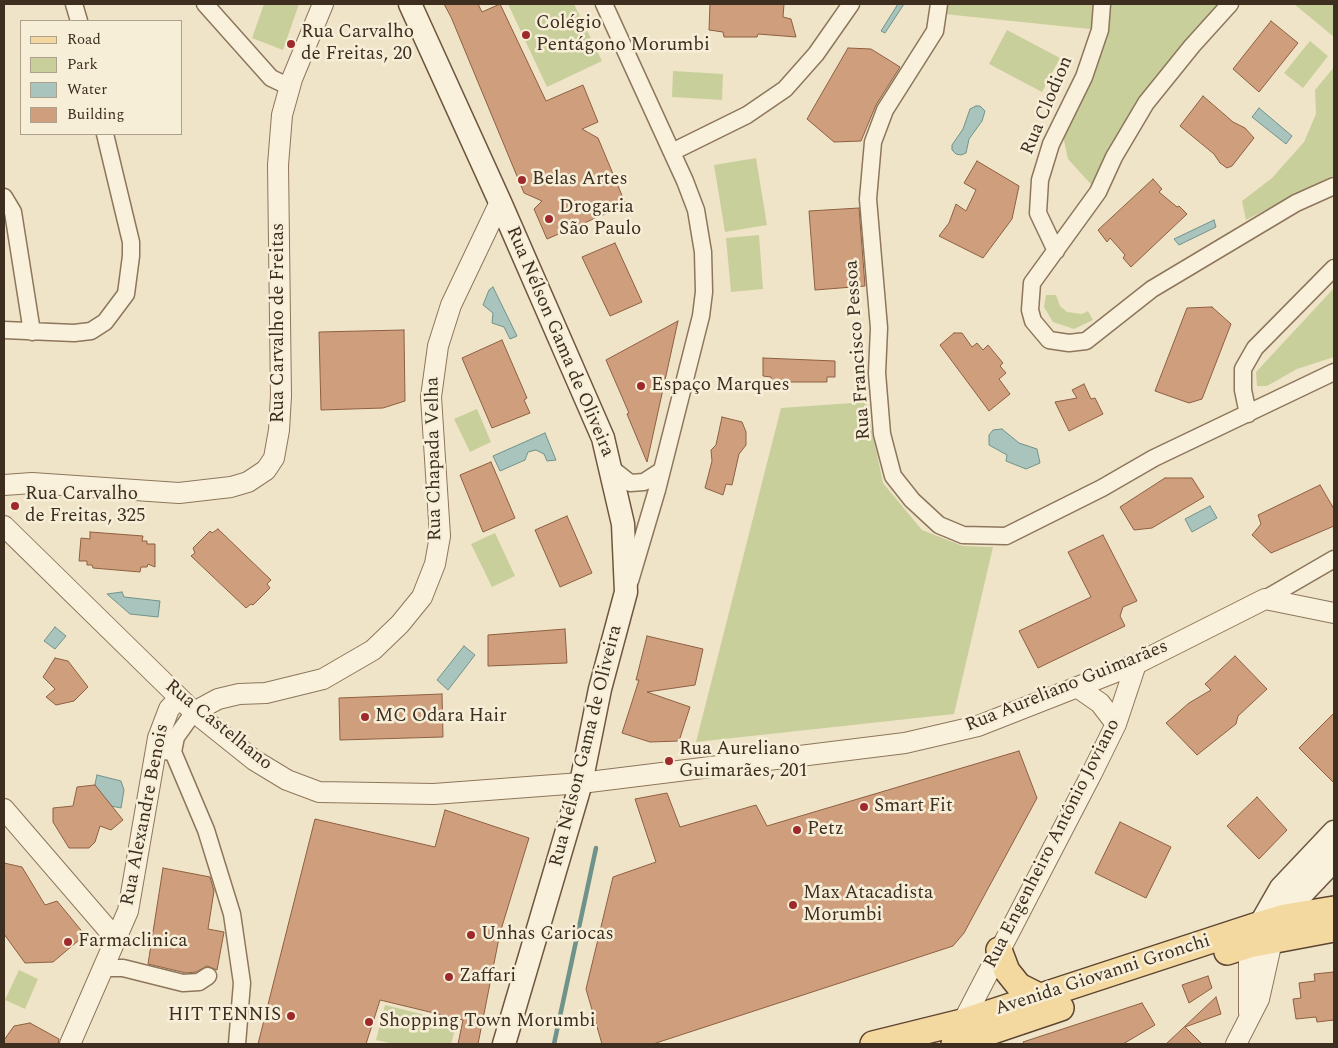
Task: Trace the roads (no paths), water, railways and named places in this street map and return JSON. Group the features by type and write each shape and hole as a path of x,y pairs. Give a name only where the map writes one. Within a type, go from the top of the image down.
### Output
{"main road":[{"name":"Rua Nélson Gama de Oliveira","path":"410,4 500,202 603,438 622,524 626,592 600,690 581,783 504,1044"},
{"path":"1260,937 1281,888 1334,832"},
{"path":"1285,917 1300,896 1334,860"},
{"name":"Avenida Giovanni Gronchi","path":"875,1044 956,1037 1260,937 1285,917 1334,909"},
{"name":"Avenida Giovanni Gronchi","path":"956,1037 1041,997 1260,937 1334,929"},
{"path":"999,950 1007,972 1019,986 1041,997"}],"street":[{"path":"74,4 79,20"},
{"path":"205,4 271,78 290,88"},
{"name":"Rua Carvalho de Freitas","path":"4,485 32,483 179,493 231,487 248,482 266,470 274,458 279,430 281,396 278,164 282,115 290,88 323,4"},
{"path":"604,4 672,152 696,210 703,252 704,292 701,316 683,394 661,471 658,490 626,592"},
{"path":"672,152 747,115 785,89 816,54 851,4"},
{"name":"Rua Francisco Pessoa","path":"939,4 935,32 885,110 873,142 868,198 879,328 877,373 882,434 893,476 912,500 939,526 963,535 1006,536 1102,488 1154,458 1334,372"},
{"name":"Rua Clodion","path":"1056,251 1038,213 1040,180 1050,144 1084,77 1100,30 1102,4"},
{"path":"1230,4 1150,97 1127,134 1098,192 1032,283 1030,310 1032,321 1049,340 1079,343 1088,340 1152,289 1296,203 1334,186"},
{"path":"4,330 74,333 91,331 105,322 126,294 131,242 105,135"},
{"path":"4,197 13,212 32,332"},
{"name":"Rua Chapada Velha","path":"164,751 194,712 218,699 239,694 266,693 323,679 373,650 400,624 422,597 435,564 440,536 431,397 438,346 451,305 500,202"},
{"path":"1248,414 1243,390 1243,369 1255,348 1334,268"},
{"path":"611,468 630,483 644,482 661,471"},
{"name":"Rua Castelhano","path":"4,526 194,712 254,760 287,780 319,792 434,794 581,783"},
{"path":"1265,599 1334,559"},
{"path":"1265,599 1334,613"},
{"name":"Rua Aureliano Guimarães","path":"581,783 905,743 978,726 1136,664 1265,599"},
{"name":"Rua Engenheiro Antônio Joviano","path":"956,1037 1116,724 1136,664"},
{"path":"1077,687 1100,703 1116,724"},
{"name":"Rua Alexandre Benois","path":"70,1044 132,898 164,751 161,726 169,709 179,698"},
{"path":"164,751 206,830 232,914 242,983 237,1044"},
{"path":"4,809 116,939"},
{"path":"1236,1044 1259,999 1260,937"},
{"path":"103,968 123,968 182,983 199,982 208,976"}],"water":[{"path":"898,4 904,4 885,33 881,31"},
{"path":"980,106 985,111 982,121 969,139 966,153 956,154 952,150 952,145 963,129 970,109"},
{"path":"1259,108 1292,136 1286,144 1252,117"},
{"path":"1214,220 1216,227 1179,245 1174,239"},
{"path":"493,287 517,336 510,339 504,327 492,323 493,313 483,305 489,290"},
{"path":"1002,429 1019,443 1037,449 1040,463 1026,469 1006,461 1007,455 989,445 989,435 993,430"},
{"path":"545,433 556,460 547,461 544,454 536,450 528,452 525,460 500,471 493,456"},
{"path":"1210,506 1217,518 1192,532 1185,519"},
{"path":"122,592 124,597 160,601 158,617 130,614 107,594"},
{"path":"55,627 66,636 55,649 44,641"},
{"path":"464,646 475,655 448,690 437,680"},
{"path":"97,775 121,781 124,790 121,808 91,802"}],"waterway":[{"path":"554,1044 596,848"}],"place":[{"name":"Colégio Pentágono Morumbi","path":"526,35"},
{"name":"Rua Carvalho de Freitas, 20","path":"291,44"},
{"name":"Belas Artes","path":"522,180"},
{"name":"Drogaria São Paulo","path":"549,219"},
{"name":"Espaço Marques","path":"641,386"},
{"name":"Rua Carvalho de Freitas, 325","path":"15,506"},
{"name":"MC Odara Hair","path":"365,717"},
{"name":"Rua Aureliano Guimarães, 201","path":"669,761"},
{"name":"Smart Fit","path":"864,807"},
{"name":"Petz","path":"797,830"},
{"name":"Max Atacadista Morumbi","path":"793,905"},
{"name":"Unhas Cariocas","path":"471,935"},
{"name":"Farmaclinica","path":"68,942"},
{"name":"Zaffari","path":"449,977"},
{"name":"HIT TENNIS","path":"291,1016"},
{"name":"Shopping Town Morumbi","path":"369,1022"}]}
